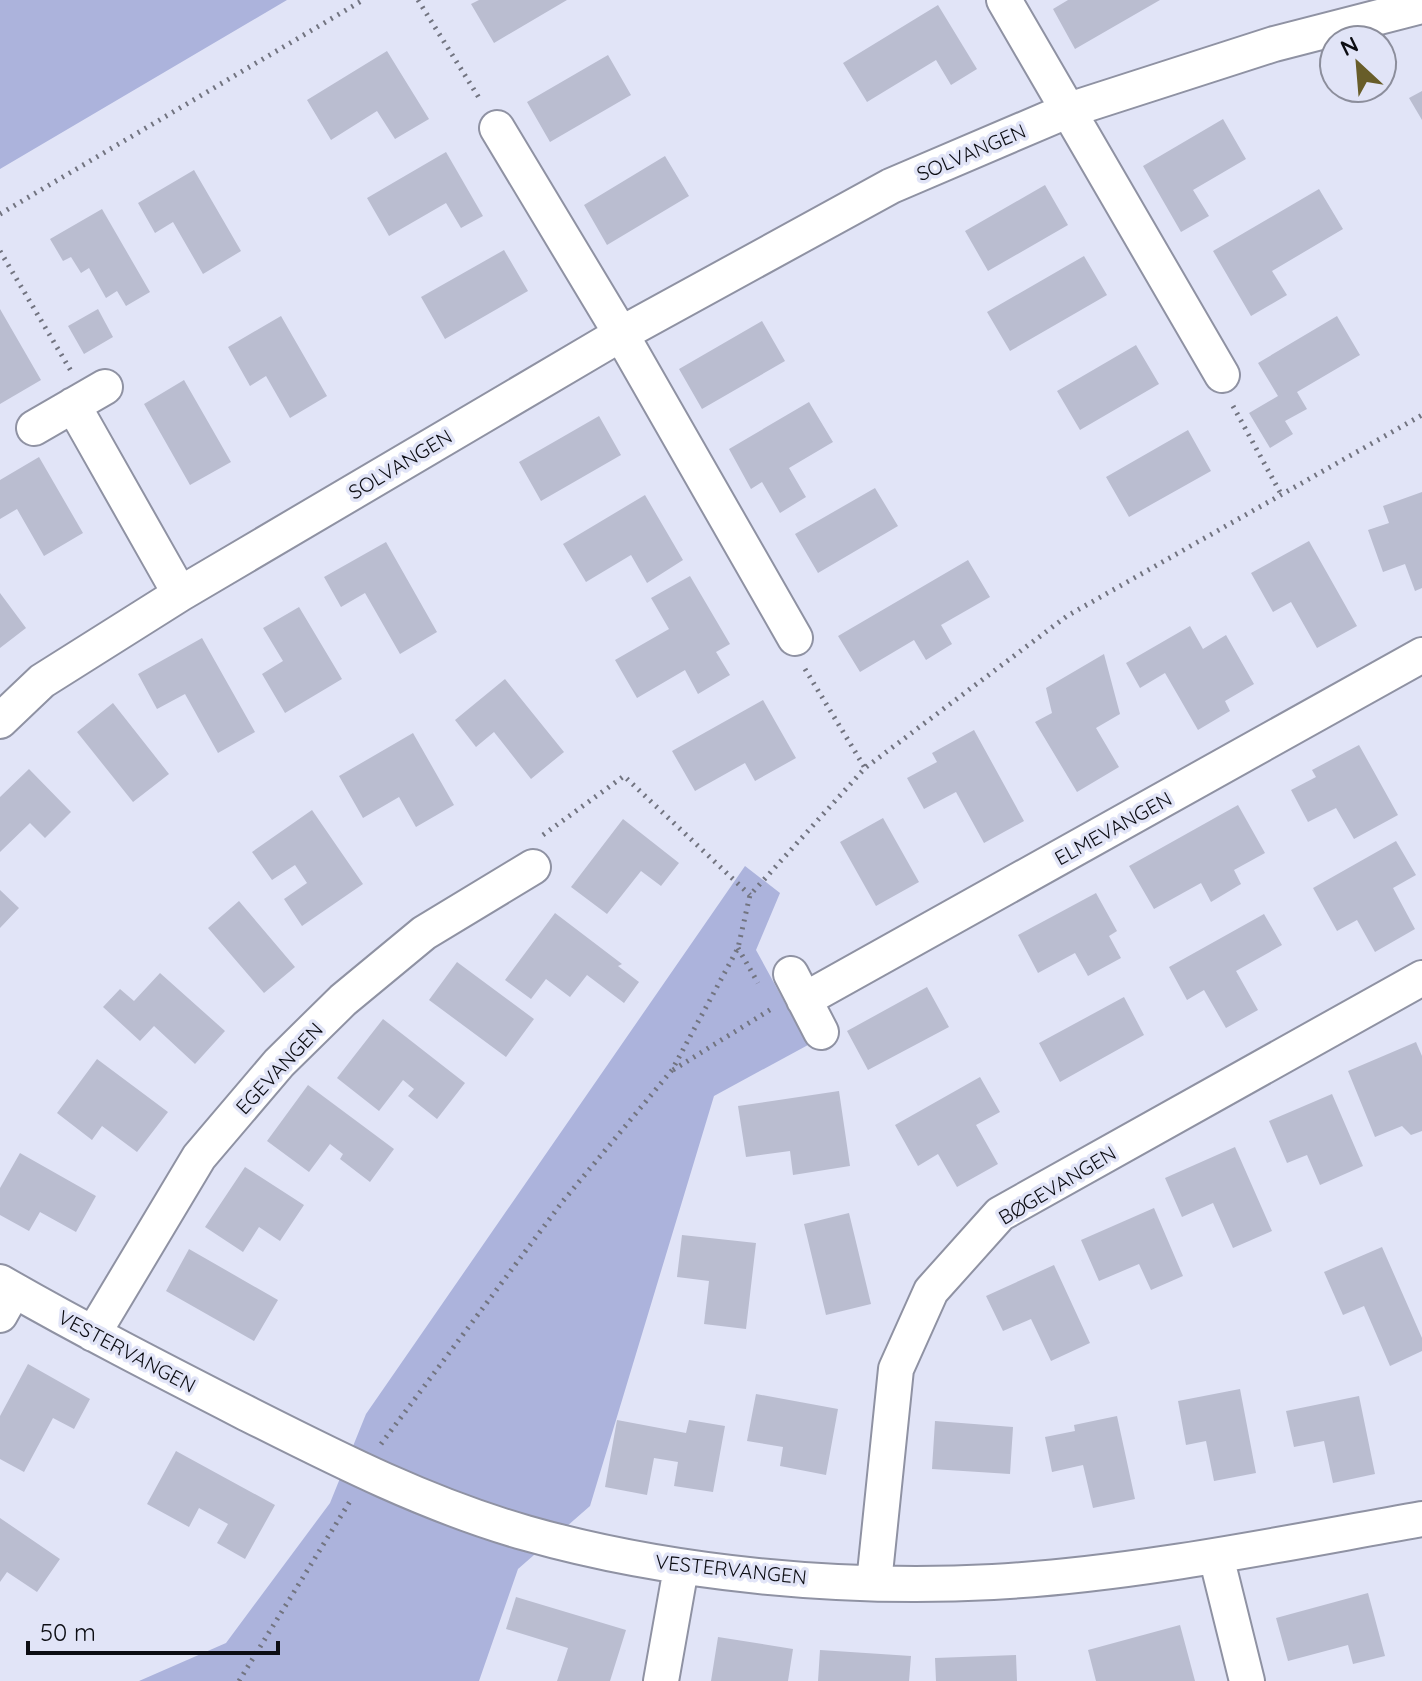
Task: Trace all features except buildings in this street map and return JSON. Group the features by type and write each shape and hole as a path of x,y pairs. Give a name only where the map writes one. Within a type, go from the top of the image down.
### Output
{"street":[{"path":"1004,0 1222,375"},
{"name":"SOLVANGEN","path":"0,721 42,681 180,594 621,334 891,186 1069,110 1274,44 1422,6"},
{"path":"497,128 621,334 795,638"},
{"path":"34,428 105,387"},
{"path":"73,405 180,594"},
{"name":"ELMEVANGEN","path":"798,987 1422,655"},
{"name":"EGEVANGEN","path":"93,1334 199,1157 279,1063 343,1000 424,933 533,867"},
{"name":"BØGEVANGEN","path":"874,1583 896,1369 931,1291 1000,1214 1422,978"},
{"path":"798,987 821,1032"},
{"name":"VESTERVANGEN","path":"5,1295 93,1334 367,1474 525,1533 681,1568 874,1583 994,1582 1216,1556 1422,1519"},
{"path":"1216,1556 1247,1681"},
{"path":"661,1681 681,1568"}],"path":[{"path":"0,214 363,0"},
{"path":"418,0 497,128"},
{"path":"0,251 74,376 73,405"},
{"path":"1222,375 1223,387 1281,494"},
{"path":"239,1681 367,1474 384,1438 563,1201 672,1070 738,948 750,895 865,768 1067,616 1422,415"},
{"path":"795,638 797,656 865,768"},
{"path":"533,867 533,843 624,776 750,895"},
{"path":"672,1070 772,1008 798,987"}],"shaded area":[{"path":"0,0 287,0 0,169"},
{"path":"745,866 780,893 756,950 808,1045 714,1096 590,1506 518,1569 479,1681 139,1681 226,1643 330,1503 366,1414"}]}
